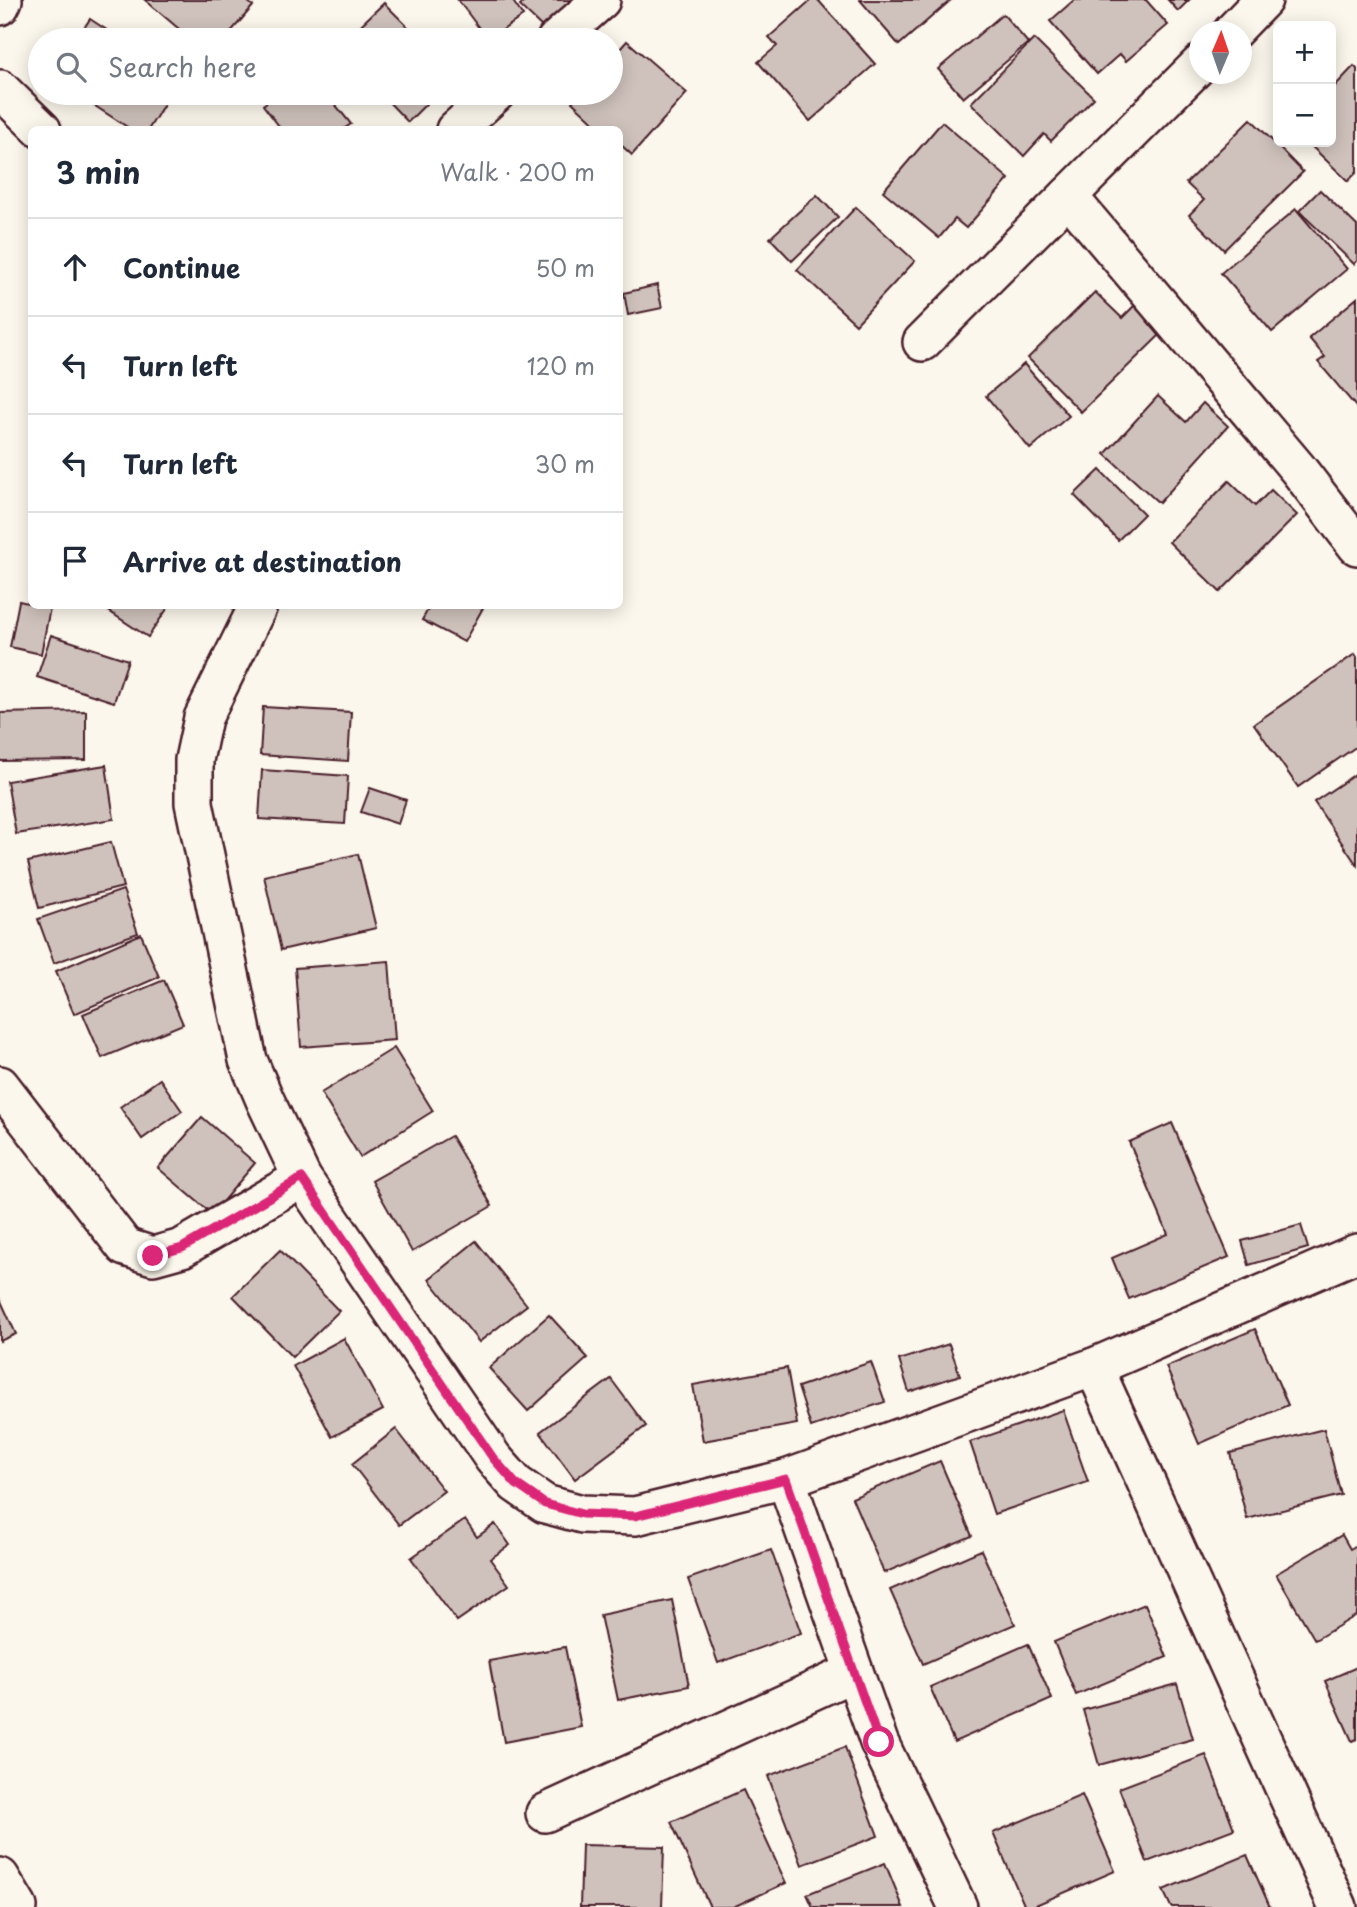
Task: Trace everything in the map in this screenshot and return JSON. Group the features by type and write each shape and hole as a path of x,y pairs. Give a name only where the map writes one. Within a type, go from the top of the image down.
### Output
{"street":[{"path":"0,6 3,0"},
{"path":"569,28 601,0"},
{"path":"1243,21 1263,0"},
{"path":"922,342 1189,74"},
{"path":"0,89 38,126"},
{"path":"459,126 483,105"},
{"path":"1068,196 1298,470 1357,546"},
{"path":"257,609 203,718 194,760 194,803 248,1060 302,1178 493,1458 516,1484 545,1504 582,1514 635,1516 786,1479 1094,1367 1357,1253"},
{"path":"0,1085 125,1247 153,1256 182,1248 302,1178"},
{"path":"1094,1367 1338,1907"},
{"path":"786,1479 879,1742 958,1907"},
{"path":"545,1813 854,1672"},
{"path":"0,1877 18,1907"}],"building":[{"path":"145,0 246,0 253,6 234,28 178,28"},
{"path":"458,0 512,0 523,16 506,28 479,28"},
{"path":"525,0 574,0 549,28 543,28 520,6"},
{"path":"811,0 818,0 875,64 810,121 758,62 777,46 769,37"},
{"path":"860,0 951,0 899,45"},
{"path":"1074,0 1146,0 1168,25 1126,61 1120,54 1097,74 1050,21"},
{"path":"1168,0 1189,0 1178,11"},
{"path":"384,3 409,28 358,28"},
{"path":"1003,14 1028,43 963,98 938,69"},
{"path":"90,19 104,28 84,28"},
{"path":"1034,39 1094,98 1051,141 1044,134 1024,156 971,103"},
{"path":"627,41 687,93 632,155 623,147 623,126 598,126 575,105 623,105 623,46"},
{"path":"1354,66 1357,69 1357,172 1348,181 1312,147 1336,147 1336,85"},
{"path":"93,105 164,105 150,126 126,126"},
{"path":"263,105 336,105 351,124 348,126 279,126"},
{"path":"392,105 425,105 408,122"},
{"path":"1251,119 1273,141 1273,147 1278,147 1303,172 1224,250 1189,215 1204,200 1186,183"},
{"path":"942,122 1009,179 966,228 955,219 939,238 883,191"},
{"path":"1320,190 1357,226 1357,261 1354,264 1299,211"},
{"path":"817,195 838,217 792,261 770,238"},
{"path":"856,207 915,261 856,324 797,270"},
{"path":"1296,209 1347,269 1272,332 1221,273"},
{"path":"657,285 662,308 628,315 624,293"},
{"path":"1095,292 1122,318 1134,306 1162,333 1081,412 1028,358"},
{"path":"1357,298 1357,408 1318,362 1325,357 1309,338"},
{"path":"1024,364 1069,416 1030,449 986,396"},
{"path":"1158,396 1186,422 1203,403 1228,426 1159,503 1105,454"},
{"path":"1100,470 1144,514 1118,540 1074,495"},
{"path":"1229,481 1255,506 1271,490 1297,515 1220,592 1169,542"},
{"path":"19,601 28,603 28,609 50,609 41,654 10,647"},
{"path":"106,609 167,609 148,637"},
{"path":"428,609 482,609 464,642 422,620"},
{"path":"51,635 128,660 114,702 37,677"},
{"path":"1355,654 1357,746 1298,787 1254,724"},
{"path":"263,707 351,712 348,761 260,755"},
{"path":"86,711 86,760 0,761 0,713"},
{"path":"106,765 114,819 16,834 7,781"},
{"path":"262,770 348,776 345,824 259,819"},
{"path":"1357,773 1357,865 1314,802"},
{"path":"370,788 406,800 398,824 361,812"},
{"path":"111,842 123,887 39,908 28,862"},
{"path":"358,854 376,928 281,950 264,876"},
{"path":"123,890 138,933 54,963 38,919"},
{"path":"141,934 159,977 74,1014 56,971"},
{"path":"389,961 395,1040 301,1047 295,968"},
{"path":"164,980 183,1024 102,1058 83,1014"},
{"path":"394,1048 433,1111 360,1157 321,1093"},
{"path":"160,1079 182,1111 142,1139 120,1107"},
{"path":"202,1117 255,1163 212,1214 158,1168"},
{"path":"1172,1123 1229,1257 1129,1299 1112,1258 1168,1234 1129,1142"},
{"path":"451,1136 492,1206 412,1252 372,1181"},
{"path":"1301,1225 1308,1248 1249,1265 1242,1241"},
{"path":"476,1241 527,1305 479,1342 429,1279"},
{"path":"280,1250 339,1311 292,1357 233,1296"},
{"path":"0,1299 16,1334 0,1341"},
{"path":"549,1315 588,1358 528,1411 489,1368"},
{"path":"1255,1329 1288,1405 1199,1444 1166,1367"},
{"path":"344,1338 383,1410 332,1437 293,1366"},
{"path":"949,1344 960,1375 909,1392 899,1360"},
{"path":"871,1362 885,1402 811,1427 798,1387"},
{"path":"787,1368 797,1424 703,1441 693,1385"},
{"path":"611,1379 646,1426 575,1479 540,1432"},
{"path":"1063,1410 1088,1482 994,1514 970,1442"},
{"path":"396,1429 444,1491 399,1525 352,1464"},
{"path":"1324,1429 1341,1495 1247,1519 1230,1453"},
{"path":"940,1461 972,1536 884,1573 852,1498"},
{"path":"465,1520 477,1537 495,1524 510,1545 490,1559 509,1585 457,1621 411,1558"},
{"path":"1342,1535 1350,1549 1357,1545 1357,1615 1315,1640 1276,1574"},
{"path":"771,1550 801,1633 718,1663 688,1579"},
{"path":"981,1550 1015,1624 923,1664 890,1590"},
{"path":"672,1600 689,1686 618,1700 600,1615"},
{"path":"1145,1604 1167,1657 1076,1695 1054,1642"},
{"path":"1028,1644 1052,1699 954,1742 930,1687"},
{"path":"565,1647 581,1727 504,1742 489,1661"},
{"path":"1357,1667 1357,1739 1352,1741 1325,1681"},
{"path":"1177,1684 1193,1739 1099,1765 1083,1710"},
{"path":"845,1747 878,1836 802,1865 768,1776"},
{"path":"1206,1755 1234,1829 1147,1862 1119,1788"},
{"path":"743,1790 786,1883 733,1907 710,1907 671,1822"},
{"path":"1082,1795 1115,1871 1031,1907 1025,1907 993,1833"},
{"path":"582,1845 664,1847 662,1907 580,1907"},
{"path":"1247,1855 1270,1907 1171,1907 1163,1890"},
{"path":"885,1863 903,1907 813,1907 807,1894"}],"route":[{"path":"153,1256 182,1248 302,1178 493,1458 516,1484 545,1504 582,1514 635,1516 786,1479 879,1742"}]}
